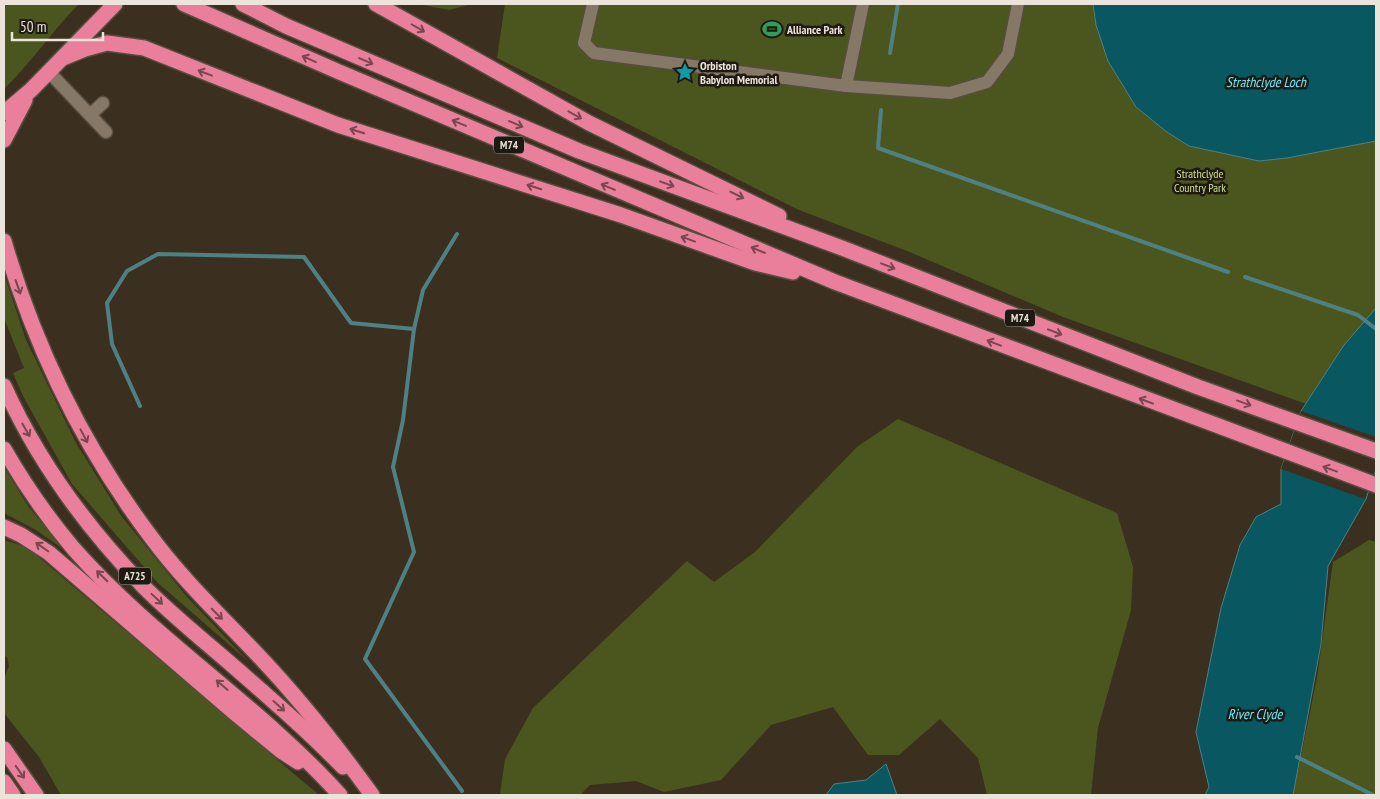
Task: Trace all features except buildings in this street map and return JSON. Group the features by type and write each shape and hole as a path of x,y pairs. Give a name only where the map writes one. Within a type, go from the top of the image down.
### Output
{"highway":[{"path":"4,113 31,90 115,4"},
{"name":"M74","path":"184,4 346,75 835,282 1192,418 1376,485"},
{"name":"M74","path":"243,4 286,26 579,151 842,248 1198,387 1376,451"},
{"path":"376,4 589,123 842,248"},
{"path":"63,58 107,43 144,48 338,125 621,215 755,263 835,282"},
{"path":"4,140 31,90"},
{"name":"A725","path":"4,241 19,290 45,354 73,415 115,487 151,538 185,579 313,716 371,795"},
{"name":"A725","path":"4,386 16,413 71,502 121,562 176,616 307,731 371,795"},
{"name":"A725","path":"4,449 45,513 91,566 146,618 289,744 340,795"},
{"path":"4,527 21,534 49,553 281,751 323,777"},
{"path":"4,749 36,795"},
{"path":"4,782 13,795"}],"street":[{"path":"593,4 584,43 594,53 846,86 950,93 987,82 1008,54 1018,4"},
{"path":"846,86 863,4"},
{"path":"49,72 106,132"},
{"path":"90,115 103,103"}],"green space":[{"path":"4,4 79,4 4,89"},
{"path":"418,4 467,4 468,5 449,10"},
{"name":"Strathclyde Country Park","path":"505,4 1376,4 1376,429 1063,317 907,251 799,210 497,58"},
{"path":"4,274 26,340 76,443 122,517 187,597 248,661 158,583 72,484 23,396 13,373 24,368 4,318"},
{"path":"898,419 1117,513 1133,567 1131,610 1098,728 1091,795 987,795 978,758 940,719 899,755 868,755 833,707 771,725 721,780 664,792 636,781 590,785 580,795 500,795 505,759 533,708 687,561 714,582 755,552 857,447"},
{"path":"4,467 28,506 63,549 36,530 4,513"},
{"path":"4,540 28,548 319,795 61,795 39,757 4,713 4,679 9,666 7,657 4,656"},
{"path":"1369,540 1376,542 1376,795 1293,795 1317,678 1333,562"}],"water":[{"name":"Strathclyde Loch","path":"1093,4 1376,4 1376,141 1287,158 1259,161 1189,146 1167,132 1136,107 1108,61 1096,25"},
{"name":"River Clyde","path":"1376,308 1376,468 1366,499 1328,566 1321,644 1293,795 1205,795 1209,787 1196,732 1221,608 1240,545 1256,517 1281,504 1281,469 1301,411 1344,345"},
{"path":"886,764 897,795 826,795 834,784 866,780"}],"pier":[{"path":"1301,411 1376,437 1376,468 1365,499 1281,469"}],"waterway":[{"path":"890,53 898,4"},
{"path":"881,110 878,148 1228,272"},
{"path":"457,234 423,290 414,329 403,420 393,467 414,552 365,659 462,791"},
{"path":"140,406 112,344 107,303 127,271 158,254 304,257 351,323 414,329"},
{"path":"1245,277 1358,315 1376,329"},
{"path":"1297,757 1373,795"}],"place":[{"name":"Alliance Park","path":"772,29"},
{"name":"Orbiston Babylon Memorial","path":"685,72"}]}
